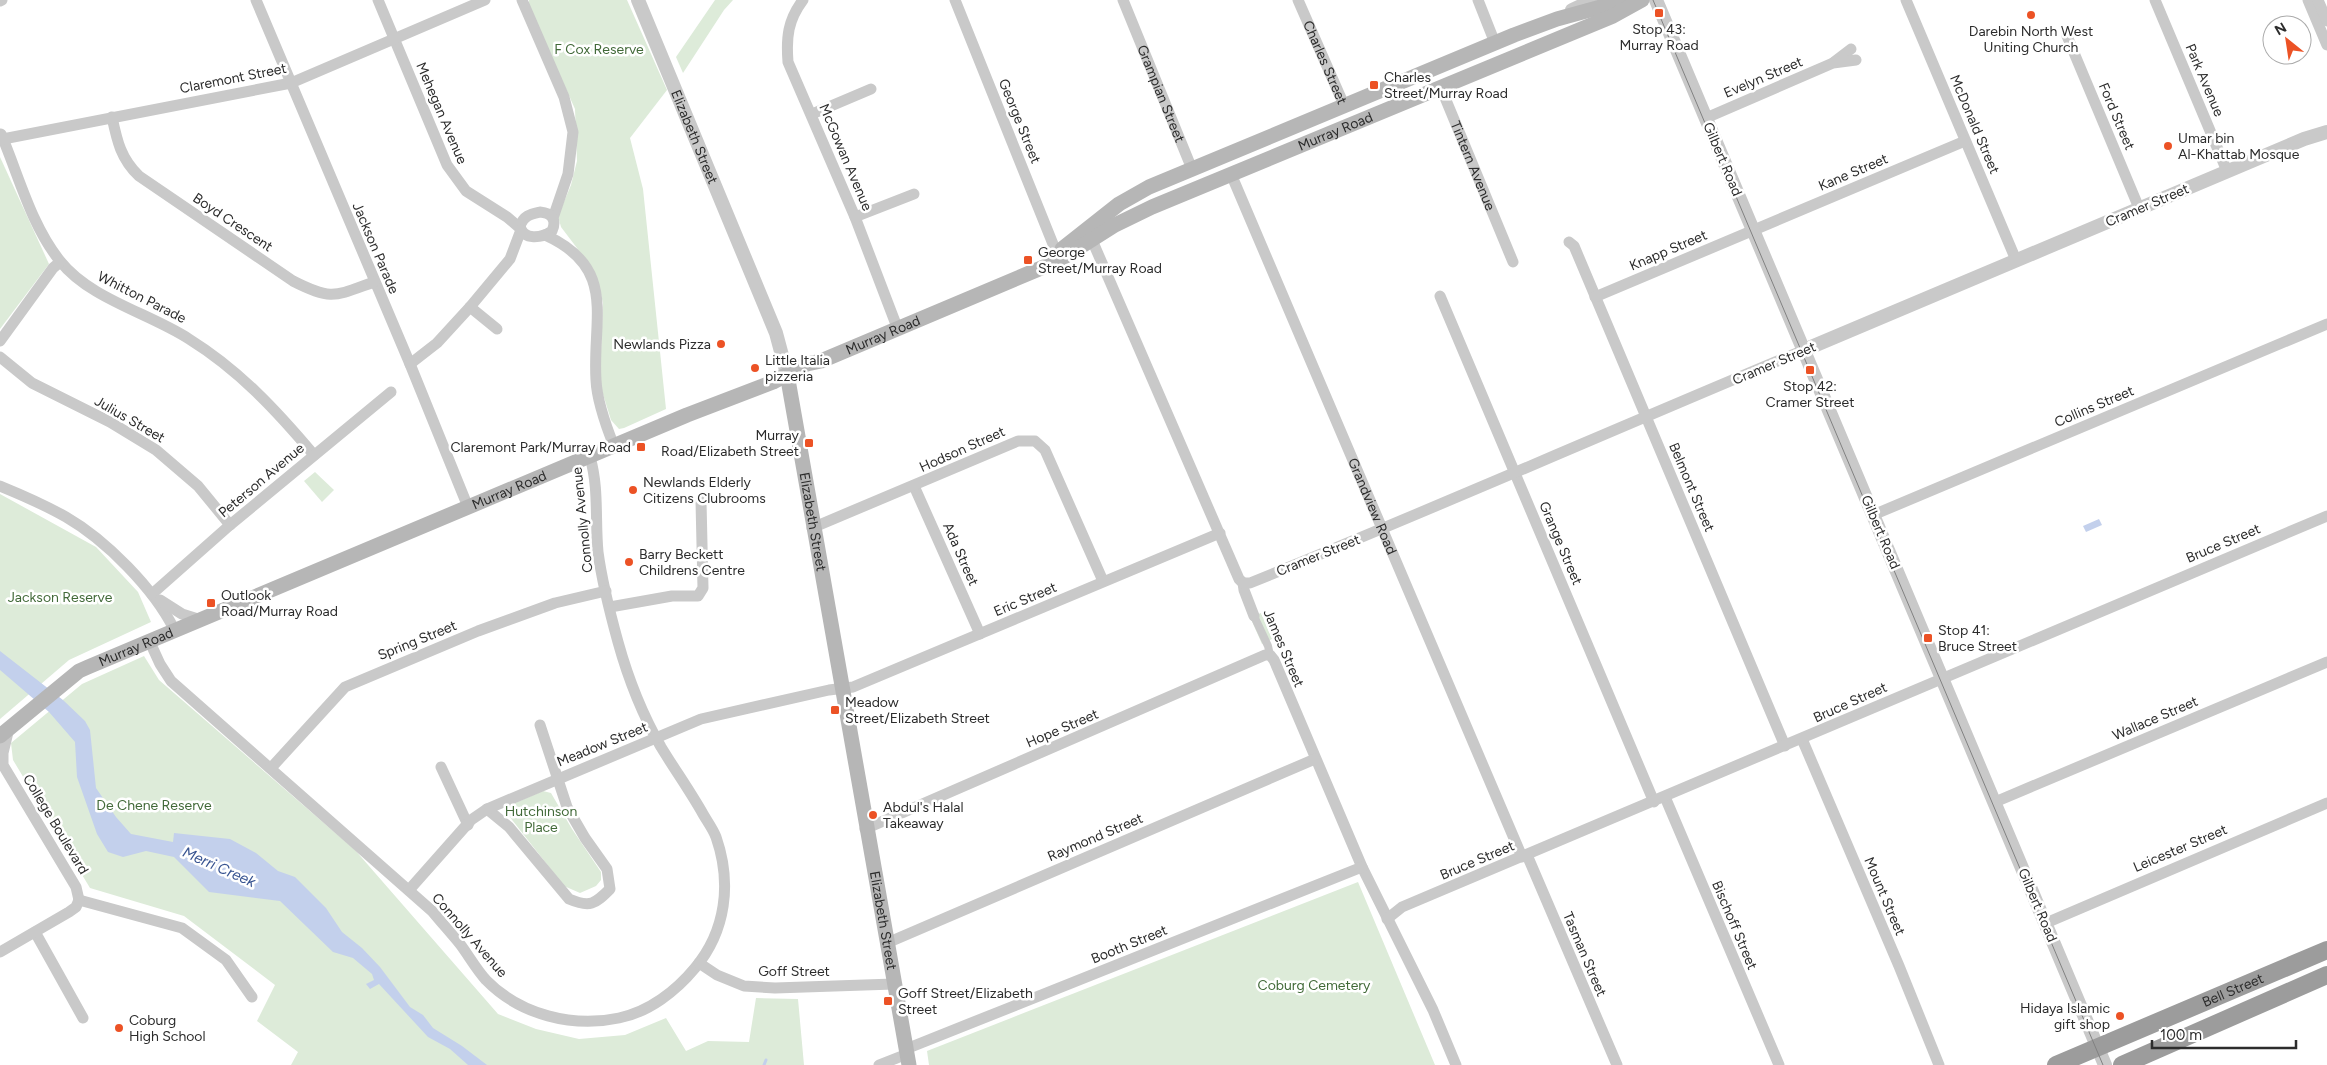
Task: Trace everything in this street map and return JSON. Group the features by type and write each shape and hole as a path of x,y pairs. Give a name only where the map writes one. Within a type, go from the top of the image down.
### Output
{"highway":[{"name":"Bell Street","path":"2056,1065 2327,950"},
{"name":"Bell Street","path":"2122,1065 2327,975"}],"main road":[{"name":"Murray Road","path":"1032,270 1057,254 1133,195 1344,105 1542,24 1626,0"},
{"name":"Murray Road","path":"10,728 79,672 149,640 614,446 773,382 786,374 1032,270 1058,261 1133,215 1613,16 1642,0"},
{"path":"1495,43 1503,62"},
{"name":"Tintern Avenue","path":"1433,69 1441,88"},
{"name":"Charles Street","path":"1344,105 1351,125"},
{"name":"Grandview Road","path":"1224,156 1231,174"},
{"name":"Grampian Street","path":"1192,169 1200,187"},
{"name":"Elizabeth Street","path":"786,374 865,829 907,1056"}],"street":[{"name":"Jackson Parade","path":"256,0 410,364 468,507"},
{"name":"Mehegan Avenue","path":"378,0 446,165 466,192 496,210 521,230"},
{"name":"Claremont Street","path":"1,136 291,83 486,0"},
{"path":"410,364 437,344 470,308 510,259 532,237 545,235 552,231 553,220 572,153 573,132 564,97 522,0"},
{"name":"Elizabeth Street","path":"638,0 772,324 780,347 786,374"},
{"name":"McGowan Avenue","path":"803,0 790,21 786,36 788,62 855,217 897,327"},
{"name":"George Street","path":"955,0 1057,254"},
{"name":"Grampian Street","path":"1123,0 1192,169"},
{"name":"Charles Street","path":"1298,0 1344,105"},
{"path":"1478,0 1495,43"},
{"path":"1542,24 1594,0"},
{"name":"Gilbert Road","path":"1656,0 2105,1065"},
{"name":"McDonald Street","path":"1906,0 2016,260"},
{"name":"Park Avenue","path":"2155,0 2227,171"},
{"path":"2308,0 2327,45"},
{"path":"2318,0 2327,21"},
{"name":"Ford Street","path":"2067,36 2139,208"},
{"name":"Evelyn Street","path":"1833,64 1851,49"},
{"name":"Evelyn Street","path":"1706,118 1833,64 1856,60"},
{"name":"Tintern Avenue","path":"1441,88 1513,262"},
{"path":"812,114 871,89"},
{"name":"Boyd Crescent","path":"112,117 121,154 128,166 139,176 293,281 318,294 340,295 374,282"},
{"name":"Cramer Street","path":"2304,139 2327,126"},
{"name":"Cramer Street","path":"1244,583 1250,583 1382,530 1514,471 2227,171 2304,139 2327,132"},
{"name":"Whitton Parade","path":"1,136 40,232 60,262 84,284 156,320 220,360 275,408 314,455"},
{"name":"Kane Street","path":"1753,230 1965,141"},
{"name":"Grandview Road","path":"1231,174 1382,530 1524,856"},
{"path":"540,212 563,184"},
{"path":"855,217 914,194"},
{"name":"Mehegan Avenue","path":"496,210 527,215"},
{"path":"510,259 521,230 522,220 527,215 540,212 548,213 589,272 596,296 598,332 596,381 600,406 614,446"},
{"path":"521,230 532,237"},
{"name":"Knapp Street","path":"1595,297 1753,230"},
{"path":"545,235 561,241 574,252"},
{"name":"James Street","path":"1092,240 1239,579 1244,583 1244,590 1270,655 1274,660 1362,867 1433,1010 1456,1065"},
{"name":"Belmont Street","path":"1569,242 1574,246 1785,746"},
{"path":"0,341 53,268 60,262"},
{"name":"Grange Street","path":"1440,296 1654,802"},
{"path":"470,308 497,329"},
{"name":"Collins Street","path":"1873,515 2327,324"},
{"name":"Julius Street","path":"0,357 32,383 110,422 156,450 198,486 230,525"},
{"name":"Peterson Avenue","path":"154,596 230,525 391,392"},
{"name":"Hodson Street","path":"812,528 1018,441 1035,441 1044,450 1103,582"},
{"name":"Connolly Avenue","path":"149,640 170,681 432,911 486,979 518,1004 563,1020 591,1022 627,1016 661,1000 699,963 713,943 724,903 724,868 715,835 656,738 636,697 618,642 598,553 595,475 590,457"},
{"path":"0,486 68,518 112,552 154,596 174,629"},
{"name":"Ada Street","path":"914,486 980,634"},
{"path":"610,607 672,596 698,596 703,588 701,501"},
{"name":"Bruce Street","path":"1387,919 1402,907 1802,740 2327,516"},
{"name":"Eric Street","path":"841,688 853,687 1220,534"},
{"name":"Spring Street","path":"271,768 346,687 478,631 555,603 606,591"},
{"path":"154,596 182,614 198,619"},
{"name":"Hope Street","path":"865,829 1265,655 1270,655"},
{"name":"Wallace Street","path":"1995,802 2327,662"},
{"name":"Meadow Street","path":"409,890 468,825 487,808 702,719 841,688"},
{"path":"487,808 509,827 570,898 582,904 596,902 610,889 607,869 567,808 540,726"},
{"name":"College Boulevard","path":"10,728 2,764 76,887 80,900"},
{"name":"Mount Street","path":"1802,740 1899,966 1939,1065"},
{"name":"Raymond Street","path":"887,944 1315,759"},
{"path":"441,768 468,825"},
{"name":"Bischoff Street","path":"1665,797 1779,1065"},
{"name":"Leicester Street","path":"2046,923 2327,802"},
{"name":"Tasman Street","path":"1524,856 1617,1065"},
{"name":"Booth Street","path":"879,1065 907,1056 1362,867"},
{"path":"1,948 35,932 69,912 80,900 182,928 226,960 252,997"},
{"path":"35,932 83,1018"},
{"name":"Goff Street","path":"699,963 717,974 744,986 775,988 894,984"}],"green space":[{"name":"F Cox Reserve","path":"529,0 627,0 667,90 630,138 643,189 666,409 624,428 619,429 611,420 602,391 600,376 603,303 598,282 580,252 561,227 558,216 571,185 577,161 575,109 529,6"},
{"path":"715,0 733,0 724,10 683,73 676,57"},
{"path":"0,157 49,264 0,329"},
{"path":"315,472 334,490 322,502 304,481"},
{"name":"Jackson Reserve","path":"0,494 96,547 138,592 151,622 69,660 0,719"},
{"path":"1261,613 1272,639 1262,644 1250,617"},
{"name":"De Chene Reserve","path":"144,656 159,680 355,850 498,1014 536,1029 579,1039 625,1035 666,1018 686,1051 708,1041 749,1042 756,998 798,999 804,1065 291,1065 298,1052 257,1021 275,985 184,916 90,888 13,760 11,743 82,684"},
{"name":"Hutchinson Place","path":"543,791 551,793 572,829 601,872 601,880 596,886 580,893 564,886 505,811 508,806"},
{"name":"Coburg Cemetery","path":"1358,882 1435,1065 929,1065 927,1051"}],"water":[{"path":"2099,519 2102,525 2086,532 2083,526"},
{"name":"Merri Creek","path":"0,651 63,700 85,721 90,730 96,788 116,817 131,834 173,842 174,833 230,839 256,853 278,871 295,877 326,908 342,932 362,948 380,967 410,1007 423,1015 433,1028 462,1046 487,1065 468,1065 450,1049 428,1037 379,984 370,989 366,984 374,980 372,974 353,958 333,952 280,901 209,892 174,857 146,851 123,857 108,852 97,834 77,777 75,742 49,712 0,670"}],"waterway":[{"path":"764,1065 766,1060"}],"tram line":[{"path":"1653,0 2103,1065"}],"place":[{"name":"Stop 43: Murray Road","path":"1659,13"},
{"name":"Darebin North West Uniting Church","path":"2031,15"},
{"name":"Charles Street/Murray Road","path":"1374,85"},
{"name":"Umar bin Al-Khattab Mosque","path":"2168,146"},
{"name":"George Street/Murray Road","path":"1028,260"},
{"name":"Newlands Pizza","path":"721,344"},
{"name":"Little Italia pizzeria","path":"755,368"},
{"name":"Stop 42: Cramer Street","path":"1810,370"},
{"name":"Murray Road/Elizabeth Street","path":"809,443"},
{"name":"Claremont Park/Murray Road","path":"641,447"},
{"name":"Newlands Elderly Citizens Clubrooms","path":"633,490"},
{"name":"Barry Beckett Childrens Centre","path":"629,562"},
{"name":"Outlook Road/Murray Road","path":"211,603"},
{"name":"Stop 41: Bruce Street","path":"1928,638"},
{"name":"Meadow Street/Elizabeth Street","path":"835,710"},
{"name":"Abdul's Halal Takeaway","path":"873,815"},
{"name":"Goff Street/Elizabeth Street","path":"888,1001"},
{"name":"Hidaya Islamic gift shop","path":"2120,1016"},
{"name":"Coburg High School","path":"119,1028"}]}
